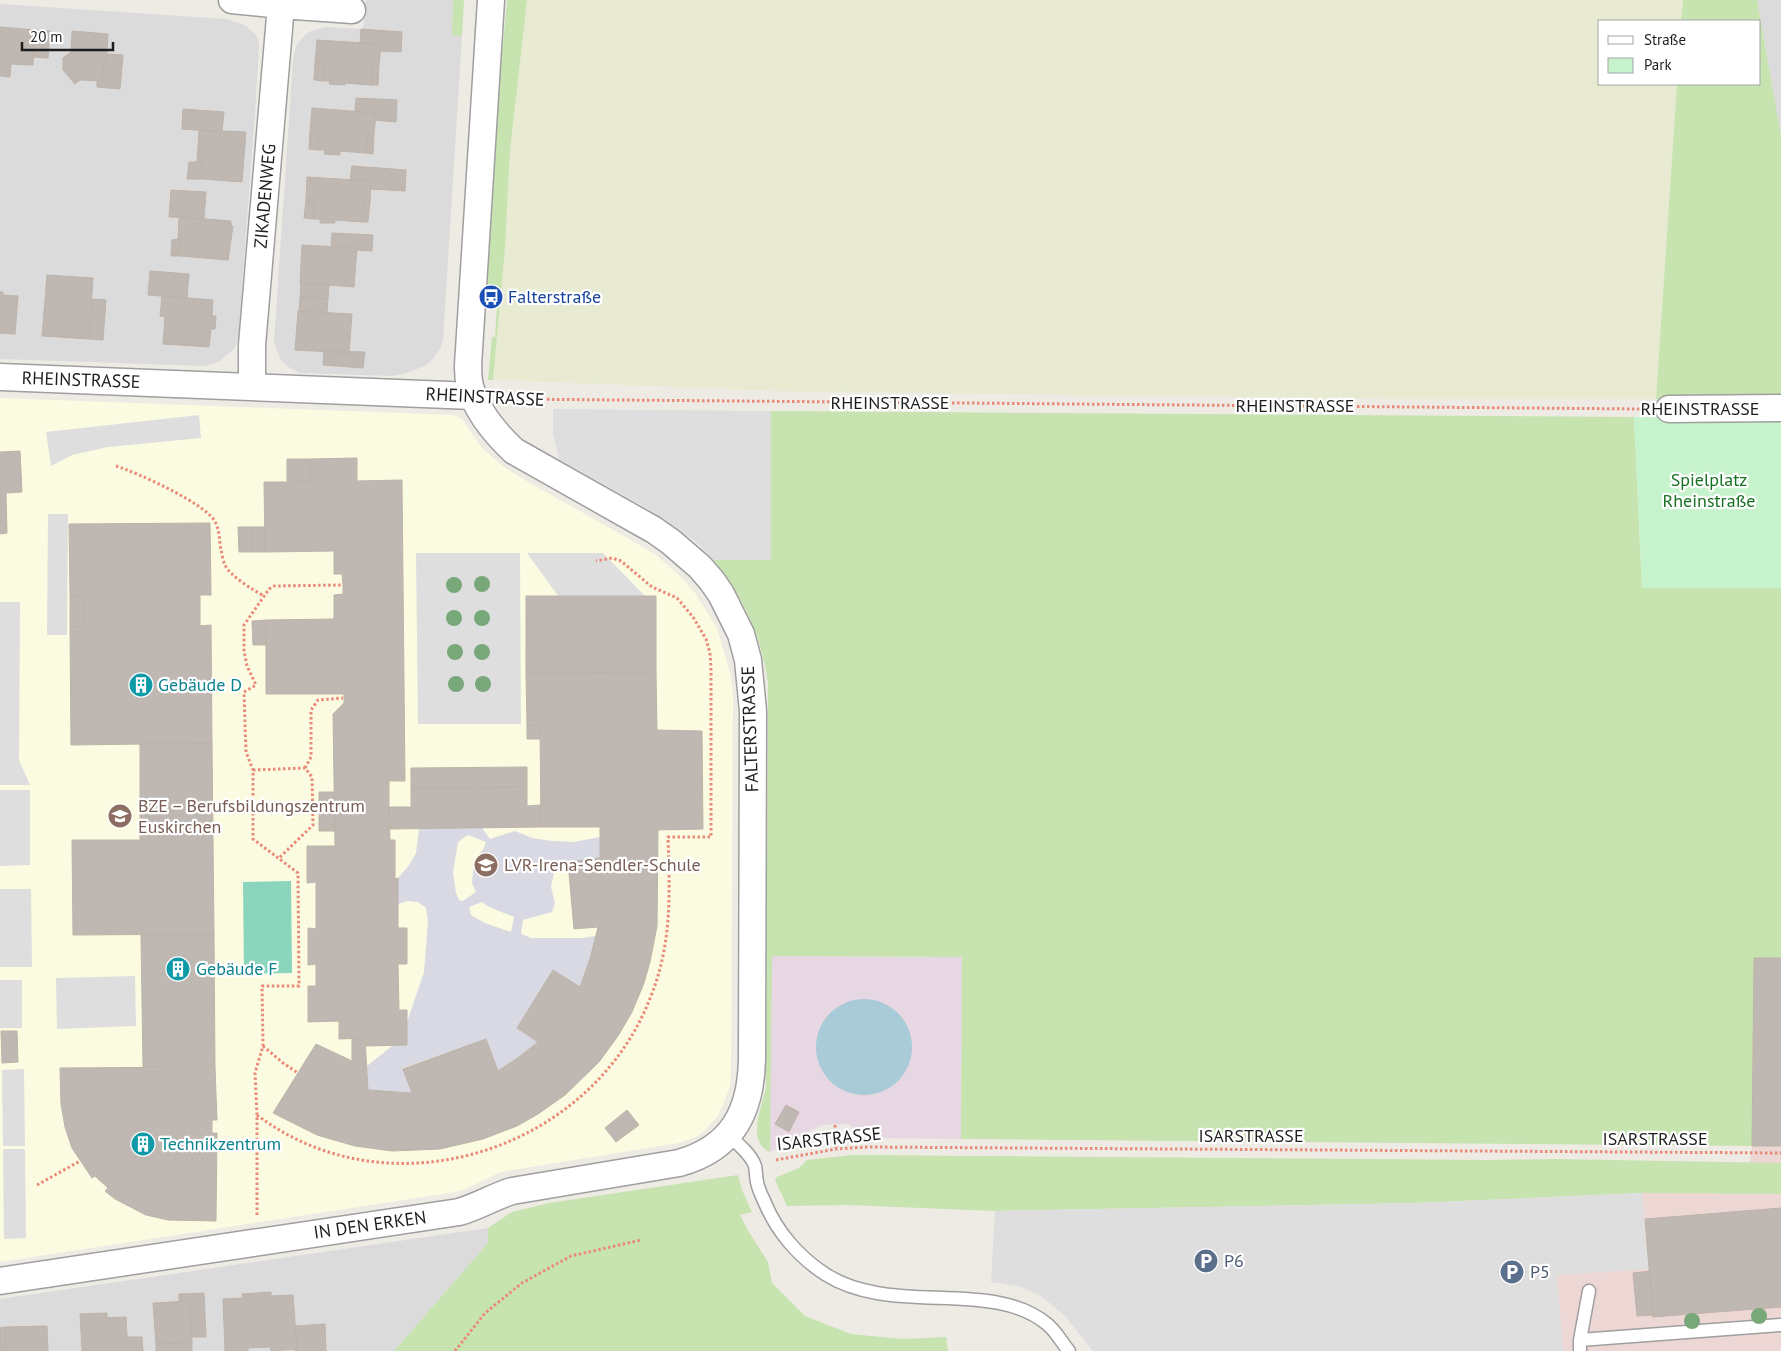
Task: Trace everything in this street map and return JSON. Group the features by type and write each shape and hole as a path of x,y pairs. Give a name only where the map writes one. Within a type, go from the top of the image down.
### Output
{"street":[{"path":"232,0 352,10"},
{"name":"FALTERSTRASSE","path":"491,0 468,370 473,396 492,426 514,450 654,530 687,554 712,580 741,634 748,660 754,711 751,1085 747,1102 736,1125 728,1135"},
{"name":"ZIKADENWEG","path":"252,387 253,335 281,4"},
{"name":"RHEINSTRASSE","path":"0,377 473,396"},
{"name":"RHEINSTRASSE","path":"1669,409 1781,408"},
{"name":"IN DEN ERKEN","path":"0,1281 459,1212 471,1209 496,1196 512,1191 692,1160 728,1135"}],"lane":[{"path":"728,1135 744,1150 755,1166 757,1182 765,1204 783,1234 806,1261 827,1276 852,1287 877,1294 984,1301 1007,1305 1030,1313 1048,1325 1069,1351"},
{"path":"1589,1291 1580,1346 1781,1325"}],"path":[{"name":"RHEINSTRASSE","path":"473,396 524,400 1669,409"},
{"path":"116,466 137,473 206,511 215,521 225,566 244,584 264,596"},
{"path":"257,1115 274,1128 294,1139 321,1150 351,1158 386,1164 417,1164 469,1156 497,1147 521,1136 571,1106 615,1062 630,1038 649,1002 666,942 670,897 668,837 711,837 712,669 706,639 693,617 678,598 652,587 621,561 612,558 596,561"},
{"path":"256,1242 257,1115 255,1073 264,1046 262,986 299,986 298,873 253,838 253,770 246,752 244,692 256,685 247,666 244,651 244,625 264,596 274,586 343,585"},
{"path":"305,768 311,757 311,710 318,700 343,698"},
{"path":"253,770 305,768"},
{"path":"278,859 313,825 312,777 305,768"},
{"path":"264,1046 298,1074"},
{"path":"835,1125 836,1149"},
{"name":"ISARSTRASSE","path":"772,1160 866,1146 1781,1153"},
{"path":"37,1186 80,1161"},
{"path":"455,1351 485,1313 522,1283 571,1256 641,1240"}],"shaded area":[{"path":"366,0 453,0 452,35 462,36 443,340 440,349 425,366 403,374 391,376 299,373 281,360 274,343 293,60 296,46 311,31 326,27 363,29"},
{"path":"527,0 1683,0 1681,20 1598,20 1598,85 1677,85 1656,399 1384,399 775,391 493,380 505,248 510,151"},
{"path":"1757,0 1781,0 1781,136 1761,20"},
{"path":"0,4 227,19 246,26 258,39 255,114 238,339 234,349 220,361 205,366 0,359"},
{"name":"LVR-Irena-Sendler-Schule","path":"0,398 454,415 462,419 482,448 504,467 656,555 683,579 695,593 717,628 731,676 733,695 731,1074 730,1087 722,1107 717,1117 703,1132 696,1137 679,1143 501,1172 463,1190 449,1193 0,1262"},
{"path":"553,409 771,411 771,560 714,560 695,541 646,508 559,459 553,434"},
{"path":"199,415 201,438 108,447 72,455 51,466 46,432"},
{"path":"48,514 68,514 67,635 47,635"},
{"path":"416,553 520,553 521,724 418,724"},
{"path":"527,553 603,553 645,596 559,597"},
{"path":"0,602 20,602 19,760 30,785 0,785"},
{"path":"0,790 30,790 30,865 0,866"},
{"path":"482,828 490,839 515,831 532,838 552,841 574,842 600,837 600,858 568,862 559,861 555,868 551,887 555,903 552,912 523,920 521,934 531,938 583,938 596,936 580,987 553,970 517,1028 538,1042 519,1057 498,1071 486,1039 403,1068 412,1093 368,1090 367,1066 392,1046 407,1045 407,1022 424,972 428,921 426,908 418,902 408,901 398,904 398,878 410,864 416,853 419,829","holes":["468,835 486,842 475,861 472,883 476,892 463,901 459,900 456,893 453,872 458,842","482,902 489,907 514,917 511,932 485,923 471,915 469,907"]},
{"path":"0,889 31,889 32,967 0,967"},
{"path":"771,956 962,957 961,1139 861,1138 849,1124 822,1125 770,1152"},
{"path":"1754,958 1781,958 1781,1351 1429,1351 1416,1204 1642,1193 1746,1193 1752,1146"},
{"path":"135,976 136,1026 57,1029 56,978"},
{"path":"0,980 22,980 22,1028 0,1028"},
{"path":"24,1069 25,1146 3,1146 2,1070"},
{"path":"3,1149 25,1149 26,1238 4,1239"},
{"name":"P6","path":"1642,1193 1649,1269 1557,1275 1563,1351 1093,1351 1064,1315 1042,1297 1022,1287 991,1282 995,1211 1416,1203"},
{"path":"488,1228 488,1243 394,1351 0,1351 0,1299"}],"green space":[{"path":"453,0 464,0 462,36 452,35"},
{"path":"507,0 527,0 510,151 505,248 493,380 488,380 492,337 495,337 498,291 487,290 499,89"},
{"path":"1683,0 1757,0 1761,20 1681,20"},
{"path":"1761,23 1781,136 1781,400 1656,399 1677,85 1761,85"},
{"path":"771,411 1634,417 1642,588 1781,588 1781,958 1754,958 1752,1146 961,1139 962,957 772,956 770,1152 763,1147 758,1140 757,1131 759,1113 766,1087 768,683 761,649 750,618 734,589 714,560 771,560"},
{"name":"Spielplatz Rheinstraße","path":"1634,417 1781,417 1781,588 1642,588"},
{"path":"291,881 292,973 244,974 243,882"},
{"path":"853,1155 1555,1159 1781,1163 1781,1194 1642,1193 1416,1203 995,1211 848,1205 787,1206 775,1180 777,1177 799,1168 807,1160"},
{"path":"738,1175 742,1190 752,1212 740,1215 768,1262 772,1283 805,1316 851,1334 903,1339 946,1337 948,1351 394,1351 488,1243 488,1228 512,1212 549,1203"}],"water":[{"path":"864,999 882,1003 898,1013 908,1029 912,1047 908,1065 898,1081 882,1091 864,1095 846,1091 830,1081 820,1065 816,1047 820,1029 830,1013 846,1003"}],"building":[{"path":"0,27 35,30 33,65 11,64 10,77 0,76"},
{"path":"361,29 402,32 401,52 380,51 381,44 360,43"},
{"path":"35,30 50,31 48,58 33,57"},
{"path":"72,31 108,34 106,63 103,63 102,79 105,79 105,81 80,80 75,84 63,70 63,58 71,52"},
{"path":"317,40 381,44 379,65 372,65 371,85 329,84 330,81 323,81 324,64 315,63"},
{"path":"107,54 123,55 120,89 97,87 97,80 105,81 105,79 102,79 103,63 106,63"},
{"path":"315,63 324,64 323,81 314,80"},
{"path":"372,65 379,65 378,85 371,85"},
{"path":"356,98 397,100 396,122 375,120 376,113 355,112"},
{"path":"312,108 376,113 374,134 368,133 366,153 340,151 340,155 324,154 325,150 318,150 319,132 310,132"},
{"path":"183,109 224,112 222,132 182,129"},
{"path":"199,130 246,132 242,182 202,179 203,162 197,162"},
{"path":"310,132 319,132 318,150 309,149"},
{"path":"368,133 374,134 373,154 366,153"},
{"path":"189,162 203,162 202,179 187,179"},
{"path":"352,166 406,170 405,191 371,189 371,181 350,180"},
{"path":"307,177 371,181 370,202 363,202 362,222 335,220 335,223 320,223 320,219 313,219 315,201 306,200"},
{"path":"171,190 206,192 204,219 169,217"},
{"path":"306,200 315,201 313,219 304,218"},
{"path":"363,202 370,202 368,222 362,222"},
{"path":"179,217 231,221 231,226 233,226 228,260 180,256 181,239 178,239"},
{"path":"332,233 373,235 372,251 331,246"},
{"path":"178,239 177,256 171,256 172,240"},
{"path":"178,239 181,239 180,256 177,256"},
{"path":"302,245 357,248 354,287 300,283"},
{"path":"150,271 189,274 187,298 148,295"},
{"path":"47,275 93,278 89,339 42,336"},
{"path":"301,283 329,285 328,299 300,297"},
{"path":"0,292 3,292 3,295 18,296 15,334 0,333"},
{"path":"162,296 213,300 212,316 216,316 215,329 211,329 209,347 163,344 165,317 160,316"},
{"path":"300,297 328,299 327,313 299,311"},
{"path":"92,299 106,300 103,340 89,339"},
{"path":"298,311 352,314 349,353 295,350"},
{"path":"324,351 365,352 363,368 323,365"},
{"path":"20,451 22,492 6,493 7,533 0,534 0,452"},
{"path":"357,458 357,481 402,480 405,781 389,781 389,807 390,840 395,840 395,879 398,878 398,928 407,928 407,964 398,964 399,1010 407,1010 407,1045 366,1046 366,1038 339,1039 339,1021 308,1022 308,986 316,986 316,964 308,965 308,928 316,929 316,882 307,883 307,846 335,846 333,714 344,703 344,694 266,694 266,620 334,619 334,595 343,594 343,585 342,574 334,574 334,551 265,552 264,482 310,482 310,459"},
{"path":"287,459 310,459 310,482 287,481"},
{"name":"Gebäude D","path":"210,523 211,595 200,595 200,626 211,625 212,743 71,745 70,627 84,626 84,596 70,596 69,524"},
{"path":"238,527 251,527 252,552 239,552"},
{"path":"251,527 265,527 265,552 252,552"},
{"path":"70,596 84,596 84,626 70,627"},
{"path":"526,596 656,596 656,672 526,674"},
{"path":"266,620 266,645 253,645 252,621"},
{"path":"656,672 657,730 702,731 703,829 658,830 657,926 650,962 632,1012 618,1036 599,1062 565,1095 517,1126 483,1139 440,1149 392,1151 355,1146 317,1135 273,1113 316,1044 352,1061 352,1038 365,1038 368,1090 412,1093 403,1069 486,1039 498,1071 538,1042 517,1028 553,970 580,987 590,959 598,927 574,929 568,862 600,858 600,827 541,827 540,725 527,725 526,674"},
{"path":"527,725 540,725 540,739 527,739"},
{"path":"212,743 214,934 73,935 72,840 140,840 140,744"},
{"path":"527,767 527,787 411,788 411,768"},
{"path":"527,787 527,806 541,805 541,827 390,829 389,807 411,807 411,788"},
{"path":"319,792 334,792 335,831 319,831"},
{"name":"Gebäude F","path":"214,934 215,1067 143,1067 141,935"},
{"path":"1754,958 1781,958 1781,1146 1752,1146"},
{"path":"1,1031 17,1031 18,1062 2,1063"},
{"name":"Technikzentrum","path":"215,1067 217,1120 212,1120 212,1133 217,1133 216,1221 168,1220 146,1215 115,1199 105,1191 108,1188 95,1176 92,1178 72,1148 65,1127 61,1104 60,1068"},
{"path":"786,1105 799,1112 789,1132 775,1124"},
{"path":"627,1110 639,1125 616,1142 605,1128"},
{"path":"1781,1208 1781,1307 1653,1317 1645,1219"},
{"path":"1650,1271 1653,1315 1637,1316 1633,1273"},
{"path":"271,1292 271,1296 293,1295 297,1349 271,1351 270,1347 248,1348 248,1351 225,1351 223,1299 243,1298 242,1294"},
{"path":"204,1293 206,1337 191,1337 190,1301 179,1301 179,1294"},
{"path":"190,1301 192,1342 156,1344 153,1303"},
{"path":"107,1313 107,1318 126,1317 128,1351 82,1351 80,1314"},
{"path":"325,1324 326,1351 295,1351 297,1349 295,1326"},
{"path":"47,1326 48,1351 6,1351 5,1327"},
{"path":"5,1327 6,1351 0,1351 0,1328"},
{"path":"128,1337 142,1337 143,1351 128,1351"},
{"path":"192,1342 192,1351 156,1351 156,1344"}],"place":[{"name":"Falterstraße","path":"491,297"},
{"name":"Gebäude D","path":"141,685"},
{"name":"BZE – Berufsbildungszentrum Euskirchen","path":"120,816"},
{"name":"LVR-Irena-Sendler-Schule","path":"486,865"},
{"name":"Gebäude F","path":"178,969"},
{"name":"Technikzentrum","path":"143,1144"},
{"name":"P6","path":"1206,1261"},
{"name":"P5","path":"1512,1272"}]}
